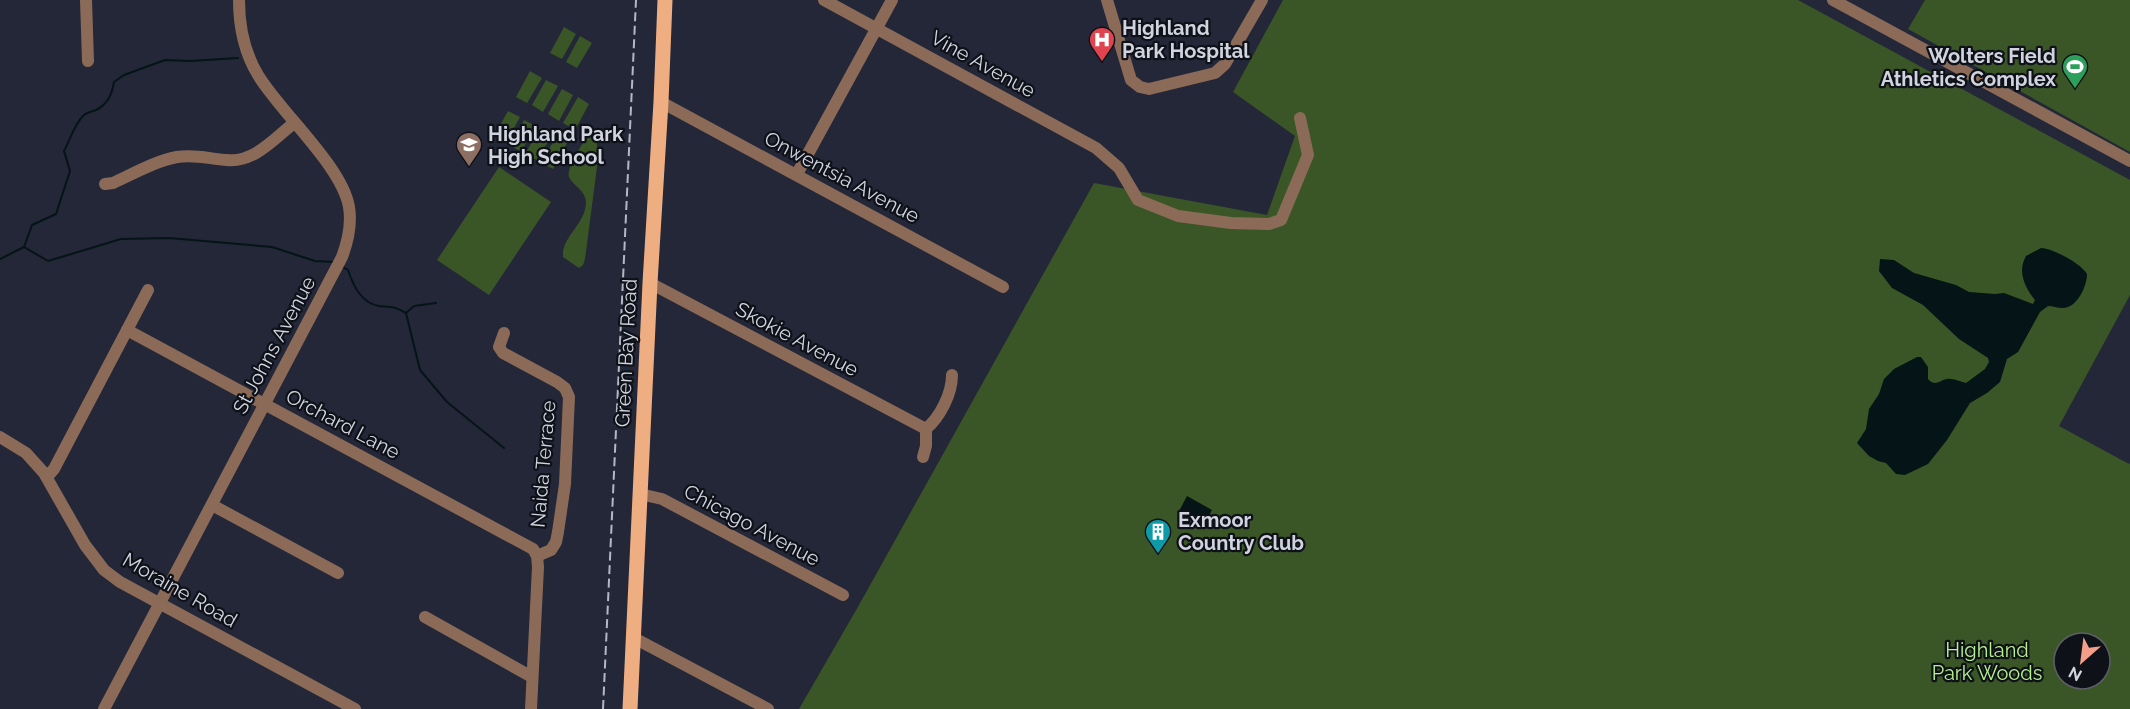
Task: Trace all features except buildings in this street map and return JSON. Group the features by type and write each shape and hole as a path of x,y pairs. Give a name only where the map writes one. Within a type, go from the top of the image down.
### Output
{"main road":[{"name":"Green Bay Road","path":"630,709 650,283 662,102 665,0"}],"street":[{"path":"86,0 88,61"},
{"name":"St Johns Avenue","path":"104,709 324,292 342,257 350,232 350,214 346,195 331,169 294,123 251,62 242,38 239,0"},
{"name":"Vine Avenue","path":"824,0 1096,148 1119,168 1138,200 1178,216 1250,224 1269,224 1281,220 1308,155 1300,118"},
{"path":"797,174 892,0"},
{"path":"1107,0 1131,80 1140,87 1149,89 1215,73 1225,64 1262,0"},
{"path":"1833,0 2130,161"},
{"name":"Onwentsia Avenue","path":"662,102 1004,287"},
{"path":"105,184 113,183 177,157 243,159 255,154 294,123"},
{"name":"Skokie Avenue","path":"650,283 926,429"},
{"path":"47,477 54,469 148,290"},
{"name":"Orchard Lane","path":"127,330 533,549 537,556"},
{"name":"Naida Terrace","path":"504,333 499,347 503,353 557,382 566,388 569,397 565,484 556,542 551,550 537,556"},
{"path":"923,457 926,447 926,429 937,416 952,386 952,375"},
{"name":"Moraine Road","path":"0,437 26,453 47,477 85,545 104,570 135,591 355,709"},
{"name":"Chicago Avenue","path":"640,494 662,499 843,596"},
{"path":"212,505 338,573"},
{"path":"531,709 537,556"},
{"path":"425,617 532,677"},
{"path":"634,638 768,709"}],"green space":[{"name":"Exmoor Country Club","path":"1283,0 1798,0 2130,180 2130,295 2059,426 2130,463 2130,709 799,709 1094,183 1267,215 1295,136 1233,92"},
{"name":"Wolters Field Athletics Complex","path":"1925,0 2130,0 2130,152 1908,29"},
{"path":"564,27 576,34 562,59 550,53"},
{"path":"580,36 592,43 577,68 566,62"},
{"path":"530,71 542,78 527,103 516,97"},
{"path":"546,80 558,86 543,112 532,105"},
{"path":"562,89 573,95 559,121 548,114"},
{"path":"578,97 589,104 575,130 563,123"},
{"path":"508,111 520,117 506,143 494,136"},
{"path":"524,120 536,126 521,152 510,145"},
{"path":"540,128 552,135 537,160 525,154"},
{"path":"589,136 597,142 597,167 585,259 579,268 563,257 563,250 585,211 584,195 571,180 569,173 576,155"},
{"path":"556,137 567,143 553,169 541,163"},
{"path":"499,167 551,202 489,295 437,260"}],"shaded area":[{"path":"2041,248 2067,258 2087,274 2084,288 2076,302 2065,308 2048,306 2040,312 2018,352 2007,359 2000,382 1970,403 1947,440 1928,464 1905,475 1896,474 1886,463 1869,456 1857,443 1866,429 1869,409 1879,394 1884,379 1894,369 1921,357 1928,367 1928,379 1931,382 1955,379 1966,383 1985,369 1989,362 1988,358 1959,339 1923,305 1892,288 1879,271 1880,259 1894,260 1914,273 1956,285 1969,292 2004,293 2033,304 2035,300 2025,285 2022,268 2026,256"},
{"path":"1187,496 1212,510 1205,523 1186,512 1184,516 1178,513"}],"waterway":[{"path":"0,259 24,247 32,225 56,214 70,171 64,151 80,120 106,102 111,95 114,82 124,75 165,60 238,58"},
{"path":"24,247 48,261 121,239 169,238 272,247 315,261 334,262"},
{"path":"341,266 348,270 355,287 367,301 406,313 420,370 447,402 504,448"},
{"path":"406,313 414,306 436,303"}],"railway":[{"path":"603,709 636,0"}],"place":[{"name":"Highland Park Hospital","path":"1102,63"},
{"name":"Wolters Field Athletics Complex","path":"2075,90"},
{"name":"Highland Park High School","path":"469,168"},
{"name":"Exmoor Country Club","path":"1158,555"}],"park label":[{"name":"Highland Park Woods","path":"1987,662"}]}
